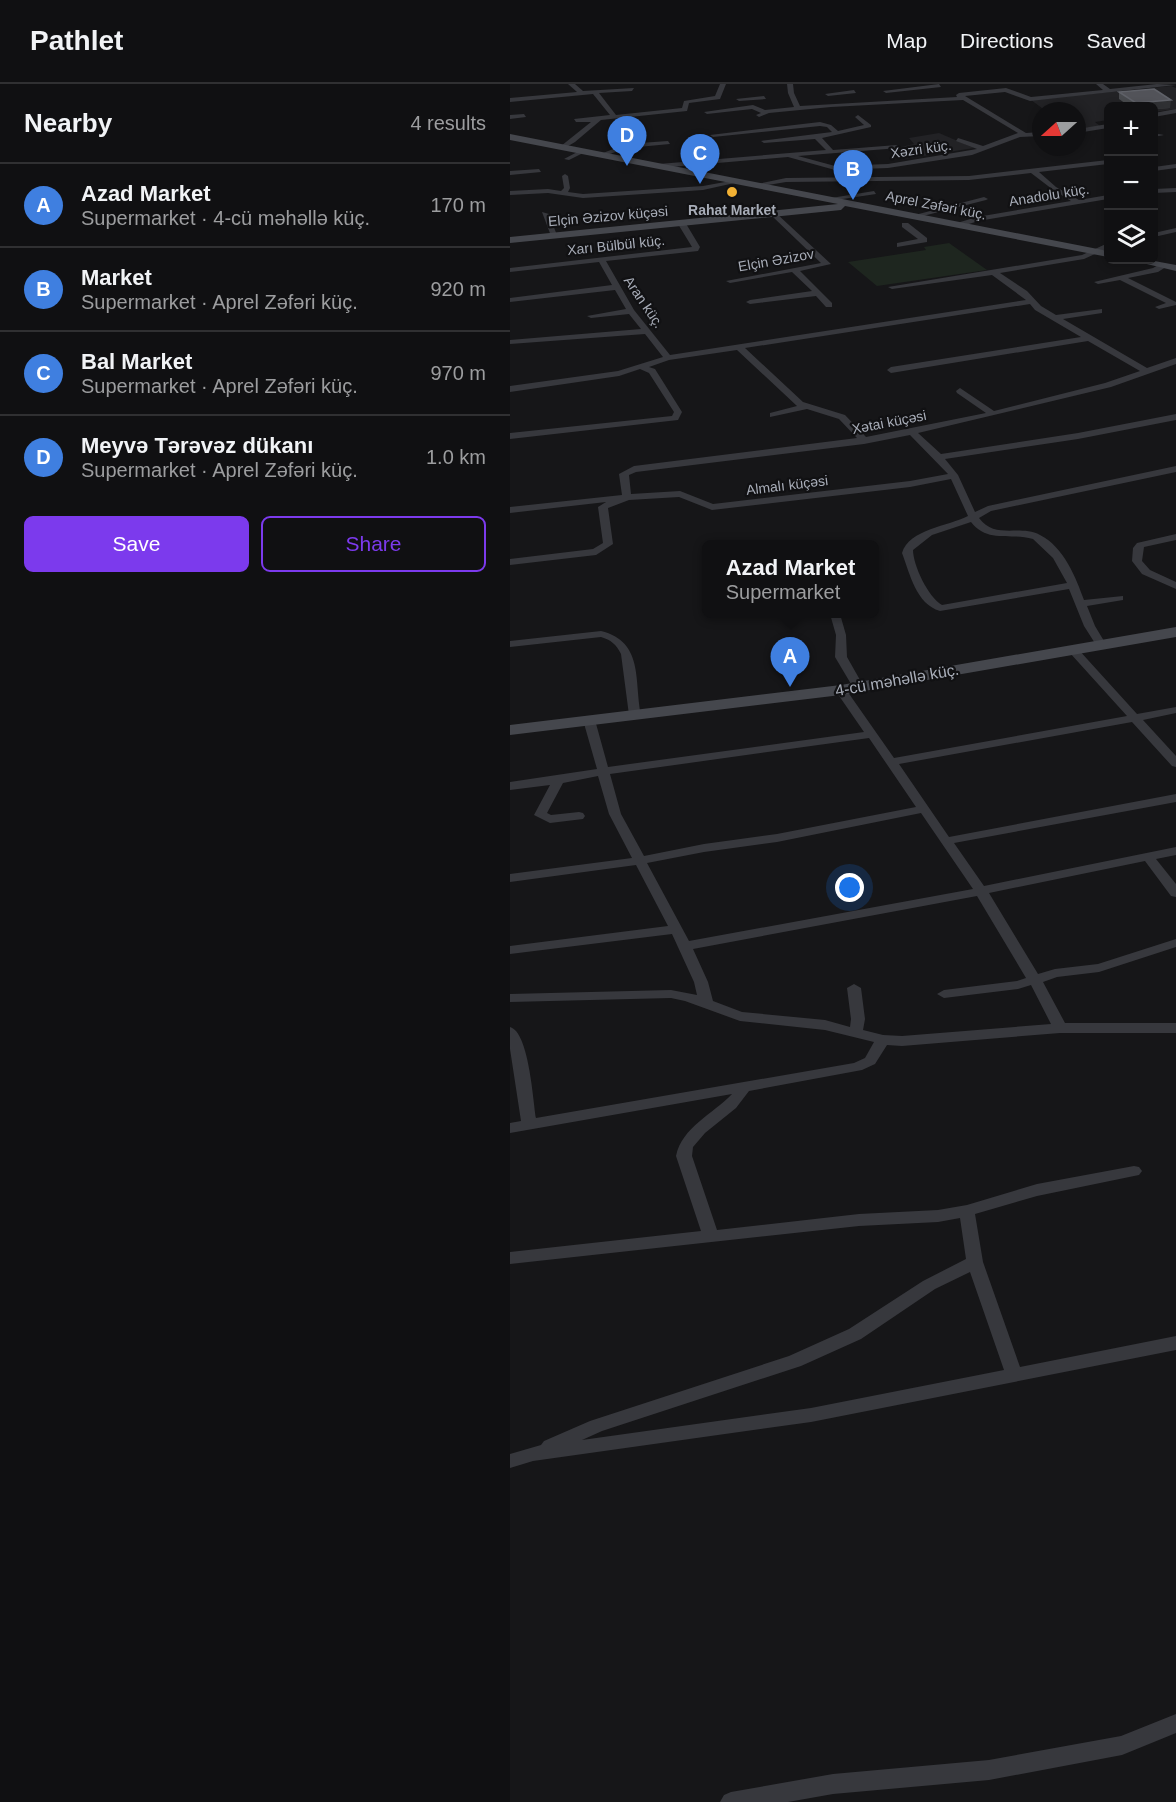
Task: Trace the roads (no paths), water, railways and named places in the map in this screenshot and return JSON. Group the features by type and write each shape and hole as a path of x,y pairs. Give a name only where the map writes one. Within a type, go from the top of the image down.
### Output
{"street":[{"path":"571,84 582,93"},
{"path":"717,99 723,84"},
{"path":"790,84 791,93 798,108"},
{"path":"824,84 833,103 831,105"},
{"path":"1098,84 1109,91"},
{"path":"886,91 937,85 962,97 1025,135"},
{"path":"1009,90 1028,99 1174,85"},
{"path":"576,120 686,110 707,112 753,107 761,113 831,105 912,103 1021,88"},
{"path":"510,100 632,89"},
{"path":"828,94 854,92"},
{"path":"595,93 615,117"},
{"path":"686,110 686,102 764,98"},
{"path":"912,103 924,110"},
{"path":"1158,114 1176,111"},
{"path":"696,112 696,120"},
{"path":"707,112 716,118 739,117"},
{"path":"510,117 524,116"},
{"path":"764,141 817,137 868,126 858,117"},
{"path":"563,147 573,141 595,120"},
{"path":"713,135 820,124 829,126 837,133"},
{"path":"1086,130 1104,127"},
{"name":"Xəzri küç.","path":"659,166 788,155 835,168 898,165 984,149 1032,135"},
{"name":"Aprel Zəfəri küç.","path":"510,137 1104,253"},
{"path":"817,137 831,152"},
{"path":"958,140 984,149"},
{"path":"601,154 635,145 668,143"},
{"path":"788,155 897,147"},
{"path":"567,159 583,151"},
{"path":"756,185 786,180 969,178 1104,162"},
{"path":"898,165 918,178 926,189"},
{"path":"1158,168 1176,166"},
{"path":"1032,170 1054,188 1078,202"},
{"path":"510,173 539,171"},
{"path":"562,194 567,188 565,176"},
{"path":"510,193 548,191 583,196 714,187 736,182"},
{"path":"1158,191 1176,190"},
{"path":"829,199 874,193"},
{"name":"Anadolu küç.","path":"960,225 977,219 1104,198"},
{"path":"915,216 984,199"},
{"name":"Elçin Əzizov küçəsi","path":"510,240 776,215 852,204"},
{"path":"545,214 555,236"},
{"name":"Elçin Əzizov","path":"730,281 795,271 827,262 776,215"},
{"path":"900,245 924,240 901,226 933,220"},
{"name":"Xarı Bülbül küç.","path":"510,270 694,249 696,247 682,224"},
{"path":"1158,234 1176,230"},
{"path":"1166,232 1176,236"},
{"path":"892,287 1084,257 1104,247"},
{"name":"Aran küç.","path":"601,260 631,311 668,358"},
{"path":"1098,282 1170,266"},
{"path":"795,271 829,305"},
{"path":"993,272 1054,318 1144,370"},
{"path":"1122,278 1173,303 1159,307"},
{"path":"510,300 617,287"},
{"path":"750,302 818,294"},
{"path":"510,389 619,373 668,358 1032,301"},
{"path":"591,316 631,311"},
{"path":"1054,318 1099,311"},
{"path":"510,342 646,331"},
{"path":"891,370 1088,338"},
{"path":"739,347 804,407 842,417 864,441"},
{"name":"Xətai küçəsi","path":"627,497 624,474 634,470 864,441 912,432 1108,385 1144,370 1176,361"},
{"path":"510,436 675,418 678,412 652,371 640,366"},
{"path":"960,391 993,414"},
{"path":"773,415 804,407"},
{"path":"939,458 1078,436 1176,417"},
{"path":"912,432 939,458 953,476 973,517 981,526 996,534 1026,533 1039,537 1065,568 1092,631 1102,645"},
{"path":"1074,585 946,608 934,606 919,581 907,553 908,549 928,533 999,506 1176,469"},
{"name":"Almalı küçəsi","path":"627,497 680,494 712,507 910,484 953,476"},
{"path":"510,510 627,497"},
{"path":"510,562 596,552 604,548 608,544 603,507 627,497"},
{"path":"1176,537 1141,545 1138,548 1137,561 1146,572 1176,586"},
{"path":"1082,604 1119,598"},
{"path":"835,618 841,635 841,657 858,687"},
{"name":"4-cü məhəllə küç.","path":"510,730 841,690 1176,632"},
{"path":"510,644 601,634 615,638 628,651 631,699 635,714"},
{"path":"1074,651 1176,763"},
{"path":"841,690 981,891 1035,980 1060,1028"},
{"path":"891,762 1176,710"},
{"path":"589,720 615,814 685,946 701,982 706,1003"},
{"path":"510,786 776,750 872,734"},
{"path":"558,781 540,815 550,819 579,816"},
{"path":"945,841 1176,798"},
{"path":"510,878 639,861 704,848 777,838 924,809"},
{"path":"685,946 981,891 1176,851"},
{"path":"1147,856 1176,893"},
{"path":"510,950 675,929"},
{"path":"944,994 1018,985 1054,973 1113,964 1176,943"},
{"path":"854,988 858,1019 856,1032"},
{"path":"510,998 645,993 688,997 750,1018 856,1032 884,1040 926,1041 1060,1028 1176,1028"},
{"path":"510,1032 519,1053 529,1125"},
{"path":"510,1128 857,1067 870,1060 884,1040"},
{"path":"711,1237 684,1156 684,1148 690,1139 736,1102 744,1086"},
{"path":"510,1258 859,1220 967,1211 1020,1194 1134,1171"},
{"path":"967,1211 975,1262 1014,1374"},
{"path":"510,1461 532,1454 596,1426 795,1361 855,1334 929,1285 975,1262"},
{"path":"532,1454 811,1415 1176,1343"},
{"path":"731,1802 833,1784 989,1770 1122,1745 1176,1723"}],"place":[{"name":"Meyvə Tərəvəz dükanı","path":"627,166"},
{"name":"Bal Market","path":"700,184"},
{"name":"Rahat Market","path":"732,192"},
{"name":"Market","path":"853,200"},
{"name":"Azad Market","path":"790,687"}]}
